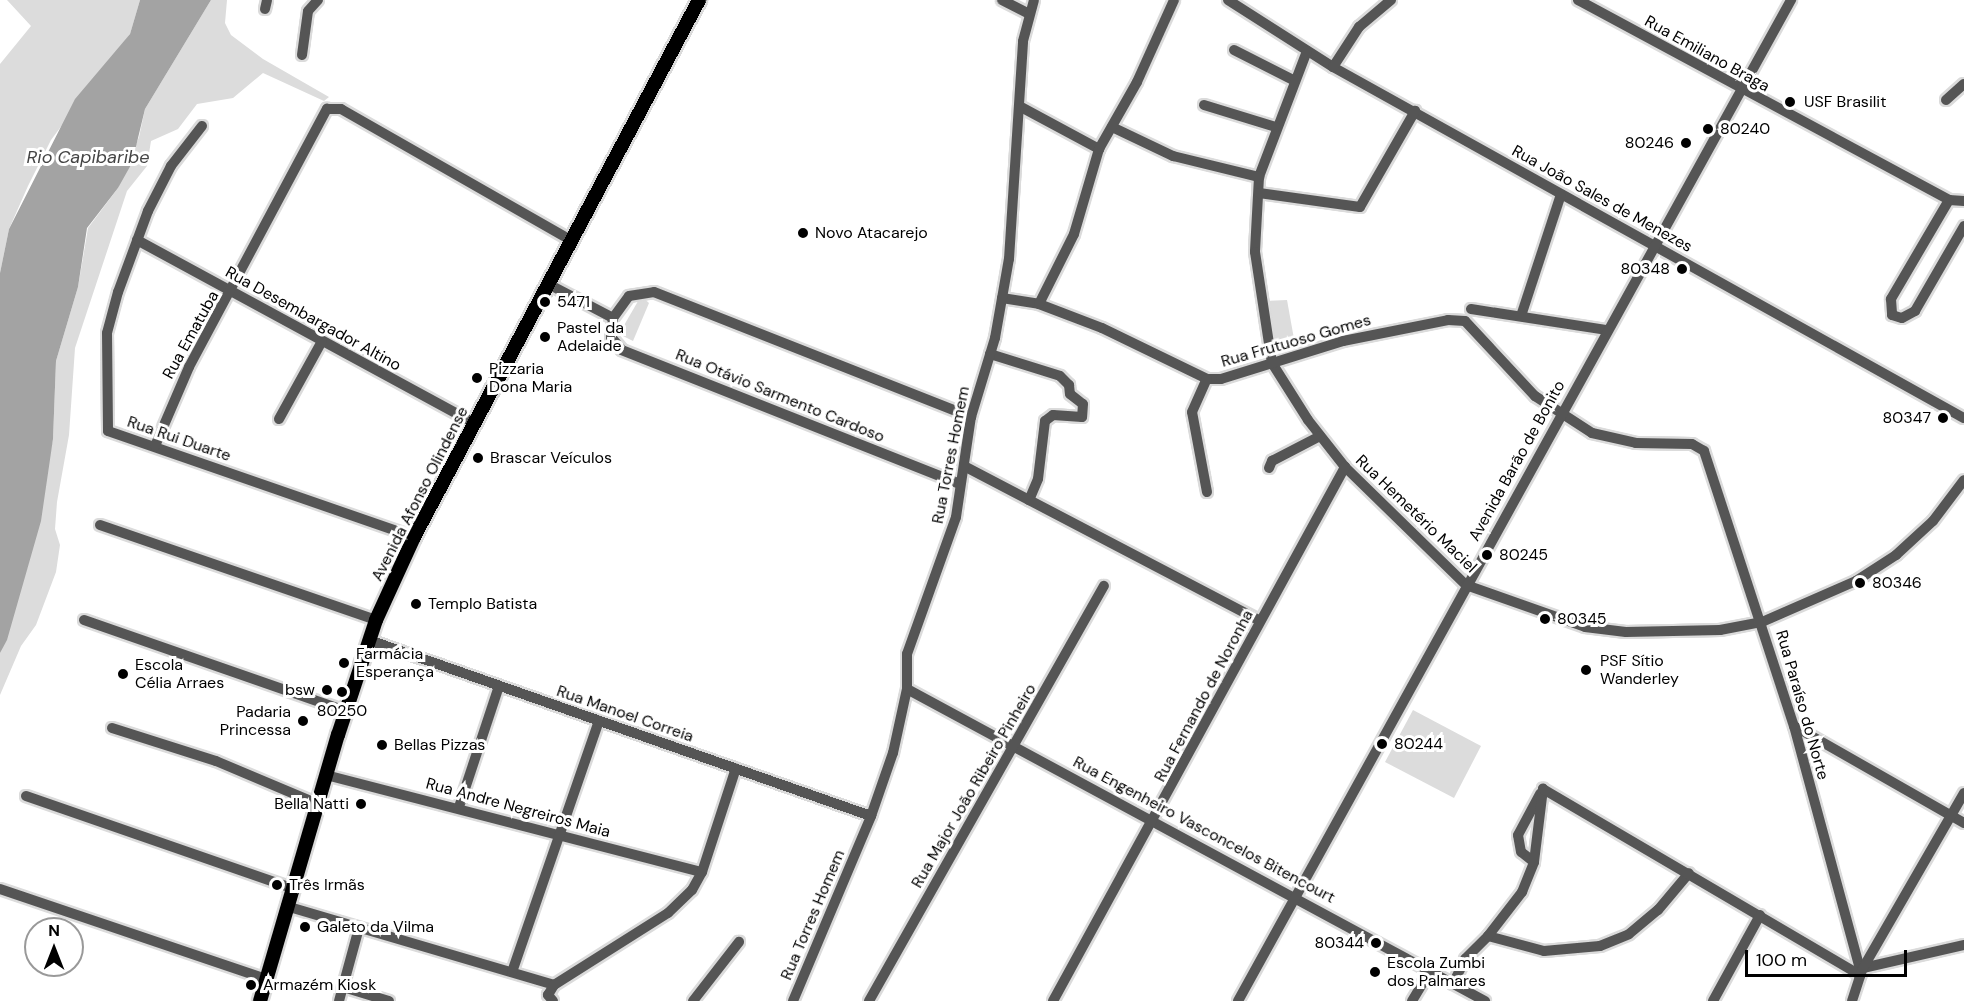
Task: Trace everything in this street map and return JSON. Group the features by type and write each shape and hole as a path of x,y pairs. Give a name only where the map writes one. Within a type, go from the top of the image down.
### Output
{"main road":[{"name":"Avenida Afonso Olindense","path":"260,1001 291,888 376,620 414,537 573,242 699,0"}],"street":[{"path":"302,55 308,11 318,0"},
{"path":"1002,0 1028,13"},
{"name":"Rua Torres Homem","path":"793,1001 871,816 893,753 907,689 907,654 953,525 971,417 990,354 1002,298 1012,228 1028,13 1034,0"},
{"path":"1039,304 1074,234 1099,149 1137,82 1174,0"},
{"name":"Rua João Sales de Menezes","path":"1228,0 1333,67 1964,418"},
{"path":"1333,67 1359,27 1390,0"},
{"name":"Rua Emiliano Braga","path":"1578,0 1741,90 1949,200"},
{"name":"Avenida Barão de Bonito","path":"1238,1001 1559,414 1655,248 1791,0"},
{"path":"1234,51 1294,81"},
{"name":"Rua Hemetério Maciel","path":"1307,51 1276,127 1259,177 1255,252 1272,363 1320,436 1345,468 1466,585 1585,627 1677,633 1720,630 1762,622 1856,581 1896,555 1933,521 1964,480"},
{"path":"1946,100 1964,84"},
{"path":"1204,105 1276,127"},
{"path":"1021,107 1099,149"},
{"name":"Rua Ematuba","path":"154,446 189,367 232,292 323,112 341,109 573,242"},
{"path":"1259,193 1360,207 1415,111"},
{"name":"Rua Rui Duarte","path":"202,126 171,166 137,240 107,333 108,431 414,537"},
{"path":"1112,128 1173,156 1259,177"},
{"path":"1521,316 1561,194"},
{"path":"1964,201 1949,200 1891,299 1892,315 1902,318 1915,311 1964,226"},
{"name":"Rua Desembargador Altino","path":"137,240 474,423"},
{"path":"550,285 613,318 637,292 654,292 971,417"},
{"name":"Rua Frutuoso Gomes","path":"1002,298 1039,304 1102,328 1207,379 1221,379 1396,329 1448,320 1470,323 1528,390 1559,414"},
{"path":"1471,309 1608,330"},
{"name":"Rua Otávio Sarmento Cardoso","path":"613,318 611,337 622,350 960,484"},
{"path":"279,419 322,341"},
{"path":"990,354 1060,376 1069,385 1070,394 1083,404 1082,417 1053,415 1045,421 1038,479 1029,500"},
{"path":"1207,379 1192,412 1207,492"},
{"name":"Rua Paraíso do Norte","path":"1559,414 1611,440 1686,443 1704,451 1762,622 1794,726 1861,971"},
{"path":"1269,468 1272,461 1320,436"},
{"path":"964,466 1260,621"},
{"name":"Rua Fernando de Noronha","path":"1053,1001 1154,822 1260,621 1345,468"},
{"path":"100,525 376,620"},
{"name":"Rua Major João Ribeiro Pinheiro","path":"869,1001 1104,586"},
{"path":"84,620 346,711"},
{"name":"Rua Manoel Correia","path":"369,640 871,816"},
{"path":"459,807 499,687"},
{"name":"Rua Engenheiro Vasconcelos Bitencourt","path":"907,689 1016,744 1154,822 1295,896 1485,1001"},
{"path":"512,972 599,721"},
{"path":"1794,726 1964,823"},
{"path":"112,728 216,761 318,804"},
{"path":"553,1001 548,995 554,985 668,913 684,900 702,872 736,768"},
{"name":"Rua Andre Negreiros Maia","path":"326,775 459,807 702,872"},
{"path":"1542,791 1861,971 1964,945"},
{"path":"1534,862 1521,852 1518,835 1542,791"},
{"path":"1453,984 1465,959 1488,936 1522,892 1534,862 1542,791"},
{"path":"1852,1001 1861,971 1964,793"},
{"path":"26,796 291,888"},
{"path":"1488,936 1544,951 1600,946 1629,934 1658,910 1689,873"},
{"path":"0,889 266,979"},
{"path":"286,906 554,985"},
{"path":"1713,1001 1760,915"},
{"path":"339,1001 359,928"},
{"path":"693,1001 739,942"},
{"path":"1412,1001 1430,971"},
{"path":"343,987 389,1001"}],"shaded area":[{"path":"7,0 140,0 130,34 51,140 9,229 0,273 0,64 31,26"},
{"path":"211,0 227,0 225,23 231,35 263,59 329,97 324,101 263,73 233,98 197,104 178,129 151,141 147,166 127,191 75,348 69,435 57,502 55,529 60,545 56,572 36,625 21,646 0,695 0,653 28,565 53,439 56,361 78,287 88,228 118,188 139,137 145,109"},
{"path":"641,296 649,303 633,341 619,334"},
{"path":"1287,300 1296,350 1276,357 1265,301"},
{"path":"1413,710 1481,746 1454,798 1385,762"}],"water":[{"name":"Rio Capibaribe","path":"140,0 211,0 145,109 132,163 118,188 87,228 78,287 56,361 53,439 41,521 7,640 0,653 0,273 9,229 75,99 130,34"}],"place":[{"name":"USF Brasilit","path":"1790,102"},
{"name":"80240","path":"1708,129"},
{"name":"80246","path":"1686,143"},
{"name":"Novo Atacarejo","path":"803,233"},
{"name":"80348","path":"1682,269"},
{"name":"5471","path":"545,302"},
{"name":"Pastel da Adelaide","path":"545,337"},
{"name":"Pizzaria Dona Maria","path":"477,378"},
{"name":"80347","path":"1943,418"},
{"name":"Brascar Veículos","path":"478,458"},
{"name":"80245","path":"1487,555"},
{"name":"80346","path":"1860,583"},
{"name":"Templo Batista","path":"416,604"},
{"name":"80345","path":"1545,619"},
{"name":"Farmácia Esperança","path":"344,663"},
{"name":"PSF Sítio Wanderley","path":"1586,670"},
{"name":"Escola Célia Arraes","path":"123,674"},
{"name":"bsw","path":"327,690"},
{"name":"80250","path":"342,692"},
{"name":"Padaria Princessa","path":"303,721"},
{"name":"80244","path":"1382,744"},
{"name":"Bellas Pizzas","path":"382,745"},
{"name":"Bella Natti","path":"361,804"},
{"name":"Três Irmãs","path":"277,885"},
{"name":"Galeto da Vilma","path":"305,927"},
{"name":"80344","path":"1376,943"},
{"name":"Escola Zumbi dos Palmares","path":"1375,972"},
{"name":"Armazém Kiosk","path":"251,985"}]}
